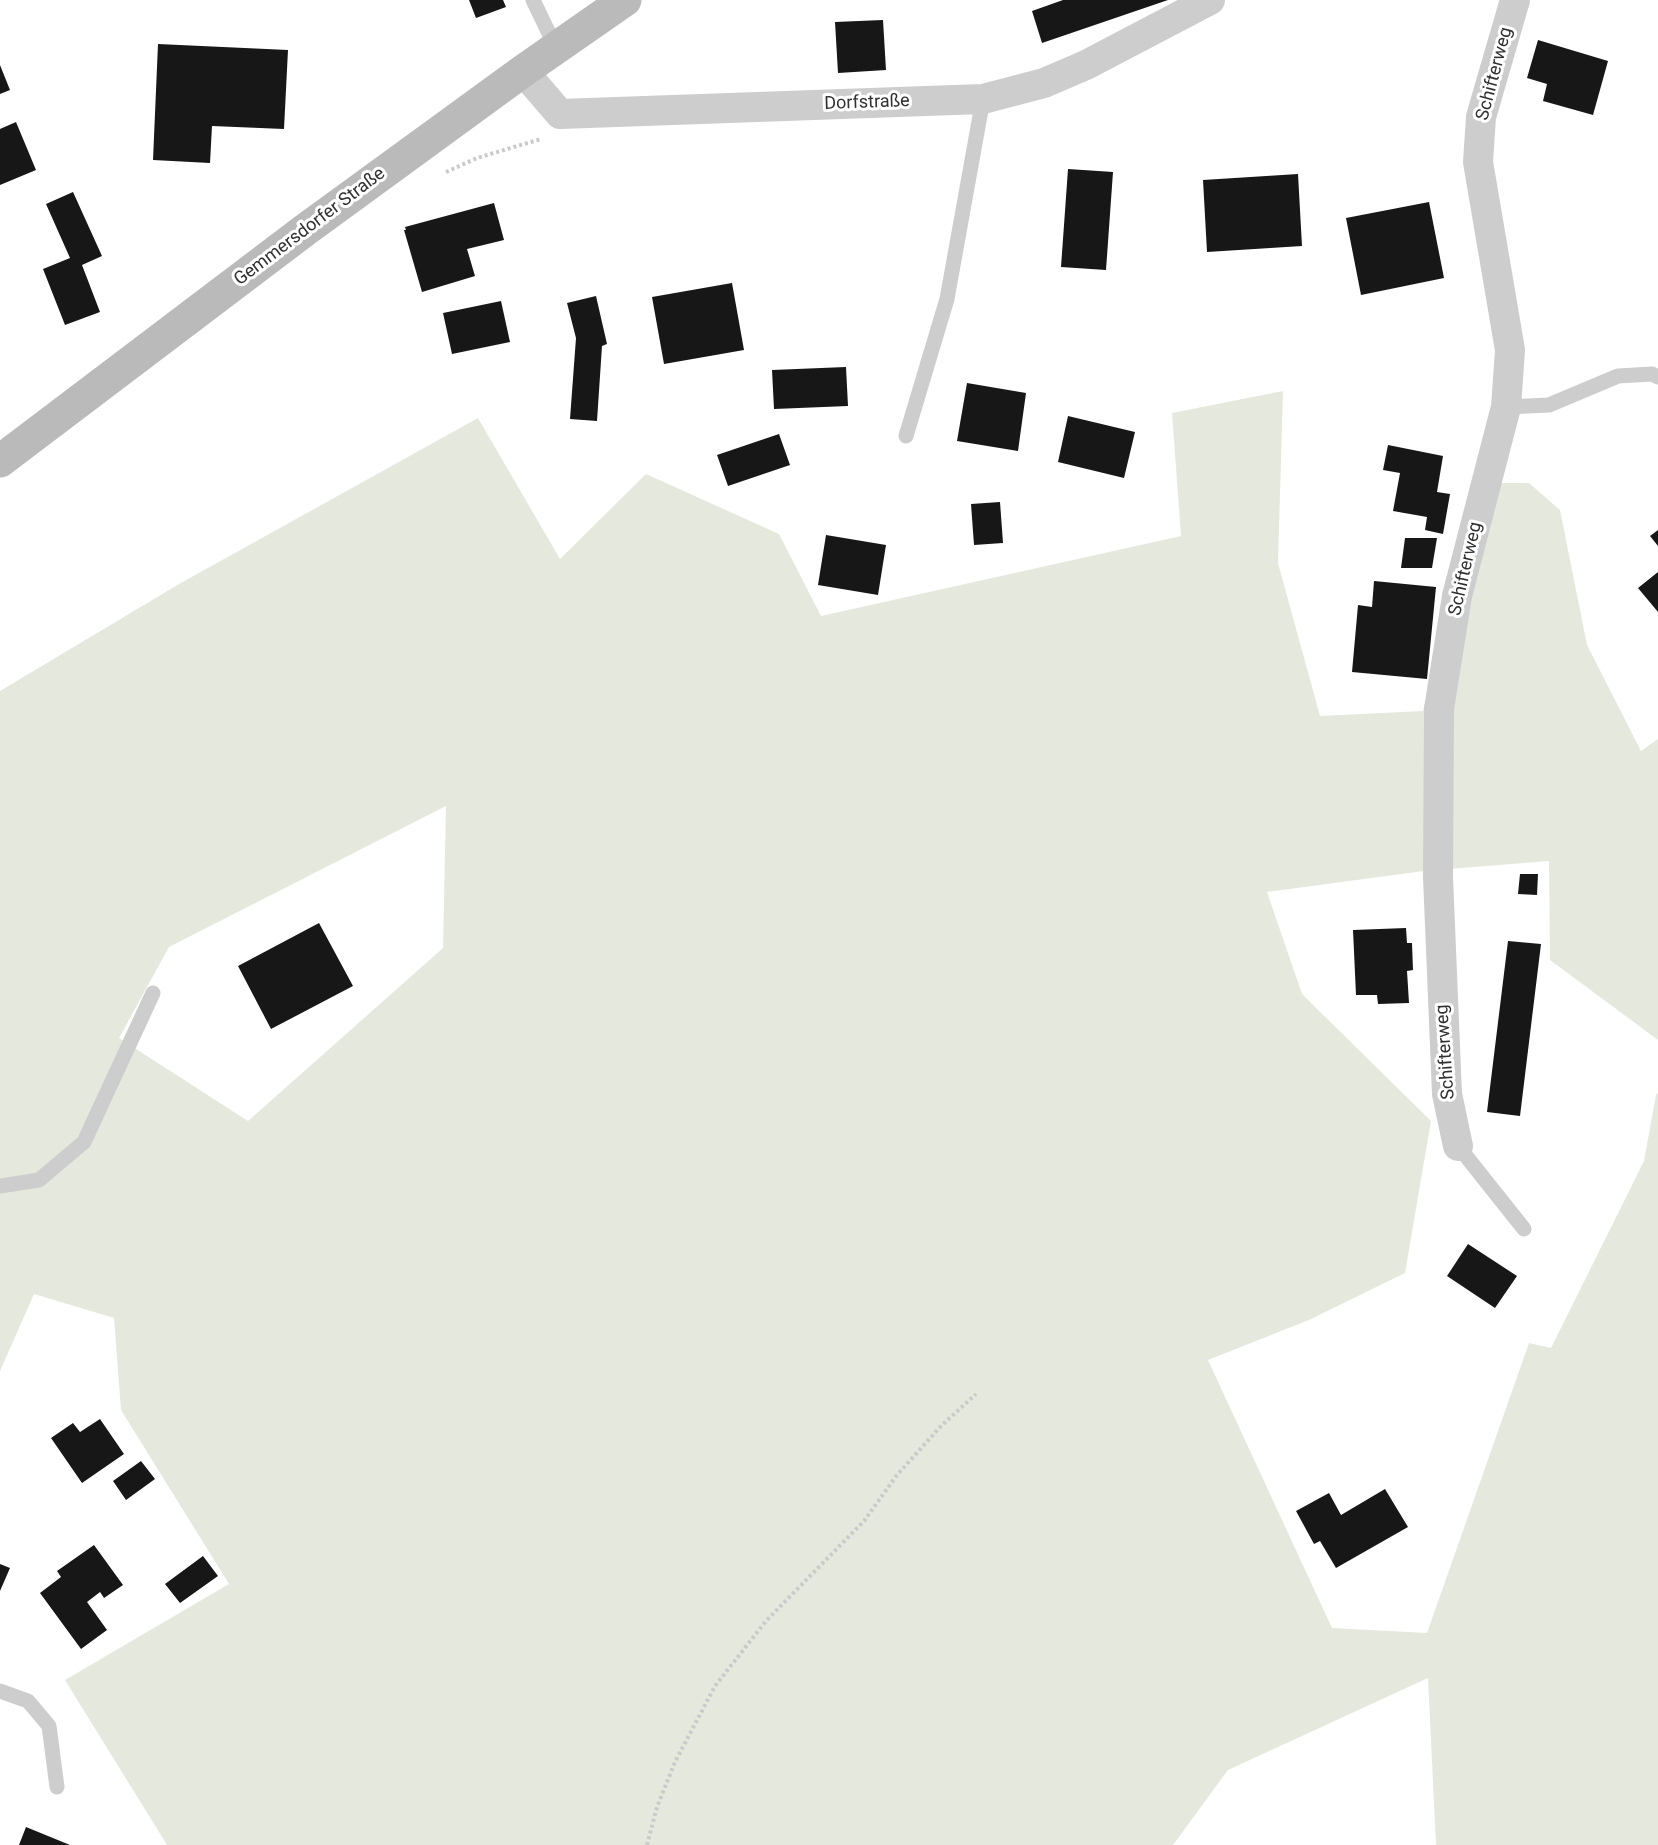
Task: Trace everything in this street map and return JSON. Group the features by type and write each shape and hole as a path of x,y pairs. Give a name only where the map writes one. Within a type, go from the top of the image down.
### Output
{"main road":[{"name":"Gemmersdorfer Straße","path":"0,461 305,230 523,71 626,0"}],"street":[{"name":"Dorfstraße","path":"523,71 560,114 982,99 1044,83 1086,65 1210,0"},
{"name":"Schifterweg","path":"1458,1146 1447,1094 1438,877 1439,709 1458,596 1506,407 1510,350 1478,162 1481,117 1515,0"}],"lane":[{"path":"532,0 556,48"},
{"path":"906,436 947,299 982,99"},
{"path":"1506,407 1549,405 1618,376 1656,374"},
{"path":"0,1186 39,1180 84,1142 153,993"},
{"path":"1458,1146 1524,1229"},
{"path":"0,1691 28,1701 49,1726 57,1786"}],"path":[{"path":"436,176 477,159 548,136"},
{"path":"647,1845 657,1807 675,1762 715,1686 766,1621 864,1521 897,1475 941,1426 976,1394"}],"shaded area":[{"path":"1283,391 1278,563 1320,716 1423,711 1480,483 1529,483 1560,510 1587,645 1641,751 1658,739 1658,1040 1550,960 1549,861 1424,871 1267,892 1302,994 1431,1121 1405,1273 1309,1320 1208,1360 1332,1628 1427,1633 1529,1343 1551,1348 1644,1161 1658,1093 1658,1845 1436,1845 1428,1678 1228,1770 1173,1845 167,1845 65,1680 229,1584 121,1410 114,1318 34,1294 0,1371 0,691 179,584 478,418 560,559 646,474 779,534 821,616 1181,536 1172,413","holes":["446,806 443,948 248,1121 119,1038 169,947"]}],"building":[{"path":"469,0 503,0 506,7 476,18"},
{"path":"1063,0 1168,0 1042,43 1032,11"},
{"path":"883,20 886,70 838,73 835,22"},
{"path":"1538,40 1608,61 1593,115 1543,101 1547,84 1527,78"},
{"path":"158,44 288,50 284,129 212,126 210,163 153,160"},
{"path":"0,65 10,90 0,94"},
{"path":"16,122 36,170 0,185 0,129"},
{"path":"1068,169 1113,172 1106,270 1061,267"},
{"path":"1298,174 1302,246 1207,252 1203,180"},
{"path":"73,192 102,256 82,265 100,312 65,325 43,269 70,258 46,204"},
{"path":"1429,202 1444,278 1361,295 1346,218"},
{"path":"494,203 504,240 467,249 475,276 422,292 405,227"},
{"path":"732,283 744,350 664,364 652,297"},
{"path":"596,296 607,344 602,346 597,421 570,419 576,338 567,303"},
{"path":"501,301 510,342 452,354 443,313"},
{"path":"846,367 848,406 774,409 772,370"},
{"path":"967,383 1026,393 1018,451 957,441"},
{"path":"1068,416 1135,432 1124,478 1058,462"},
{"path":"779,434 790,465 728,486 717,455"},
{"path":"1388,445 1443,456 1437,492 1450,494 1443,534 1425,530 1427,517 1393,511 1400,473 1383,470"},
{"path":"1000,502 1003,543 974,545 971,504"},
{"path":"1658,530 1658,546 1650,536"},
{"path":"826,535 886,545 878,595 818,585"},
{"path":"1405,538 1437,538 1432,568 1401,568"},
{"path":"1658,572 1658,612 1638,588"},
{"path":"1374,581 1436,587 1427,679 1352,672 1358,605 1372,607"},
{"path":"1520,874 1538,874 1537,895 1518,894"},
{"path":"319,923 353,986 271,1029 238,966"},
{"path":"1406,928 1407,943 1412,943 1413,970 1407,971 1409,1003 1378,1004 1377,995 1356,995 1353,930"},
{"path":"1508,941 1541,944 1520,1116 1487,1112"},
{"path":"1468,1244 1517,1276 1495,1308 1447,1276"},
{"path":"100,1419 124,1454 82,1483 51,1438 73,1423 80,1432"},
{"path":"141,1461 155,1479 126,1500 113,1481"},
{"path":"1385,1489 1408,1527 1336,1568 1320,1541 1314,1544 1296,1511 1329,1493 1341,1515"},
{"path":"94,1545 123,1585 104,1598 100,1592 87,1602 107,1630 81,1649 40,1593 61,1577 57,1571"},
{"path":"203,1556 218,1576 180,1603 165,1584"},
{"path":"0,1564 10,1568 0,1591"},
{"path":"26,1827 70,1845 19,1845"}]}
